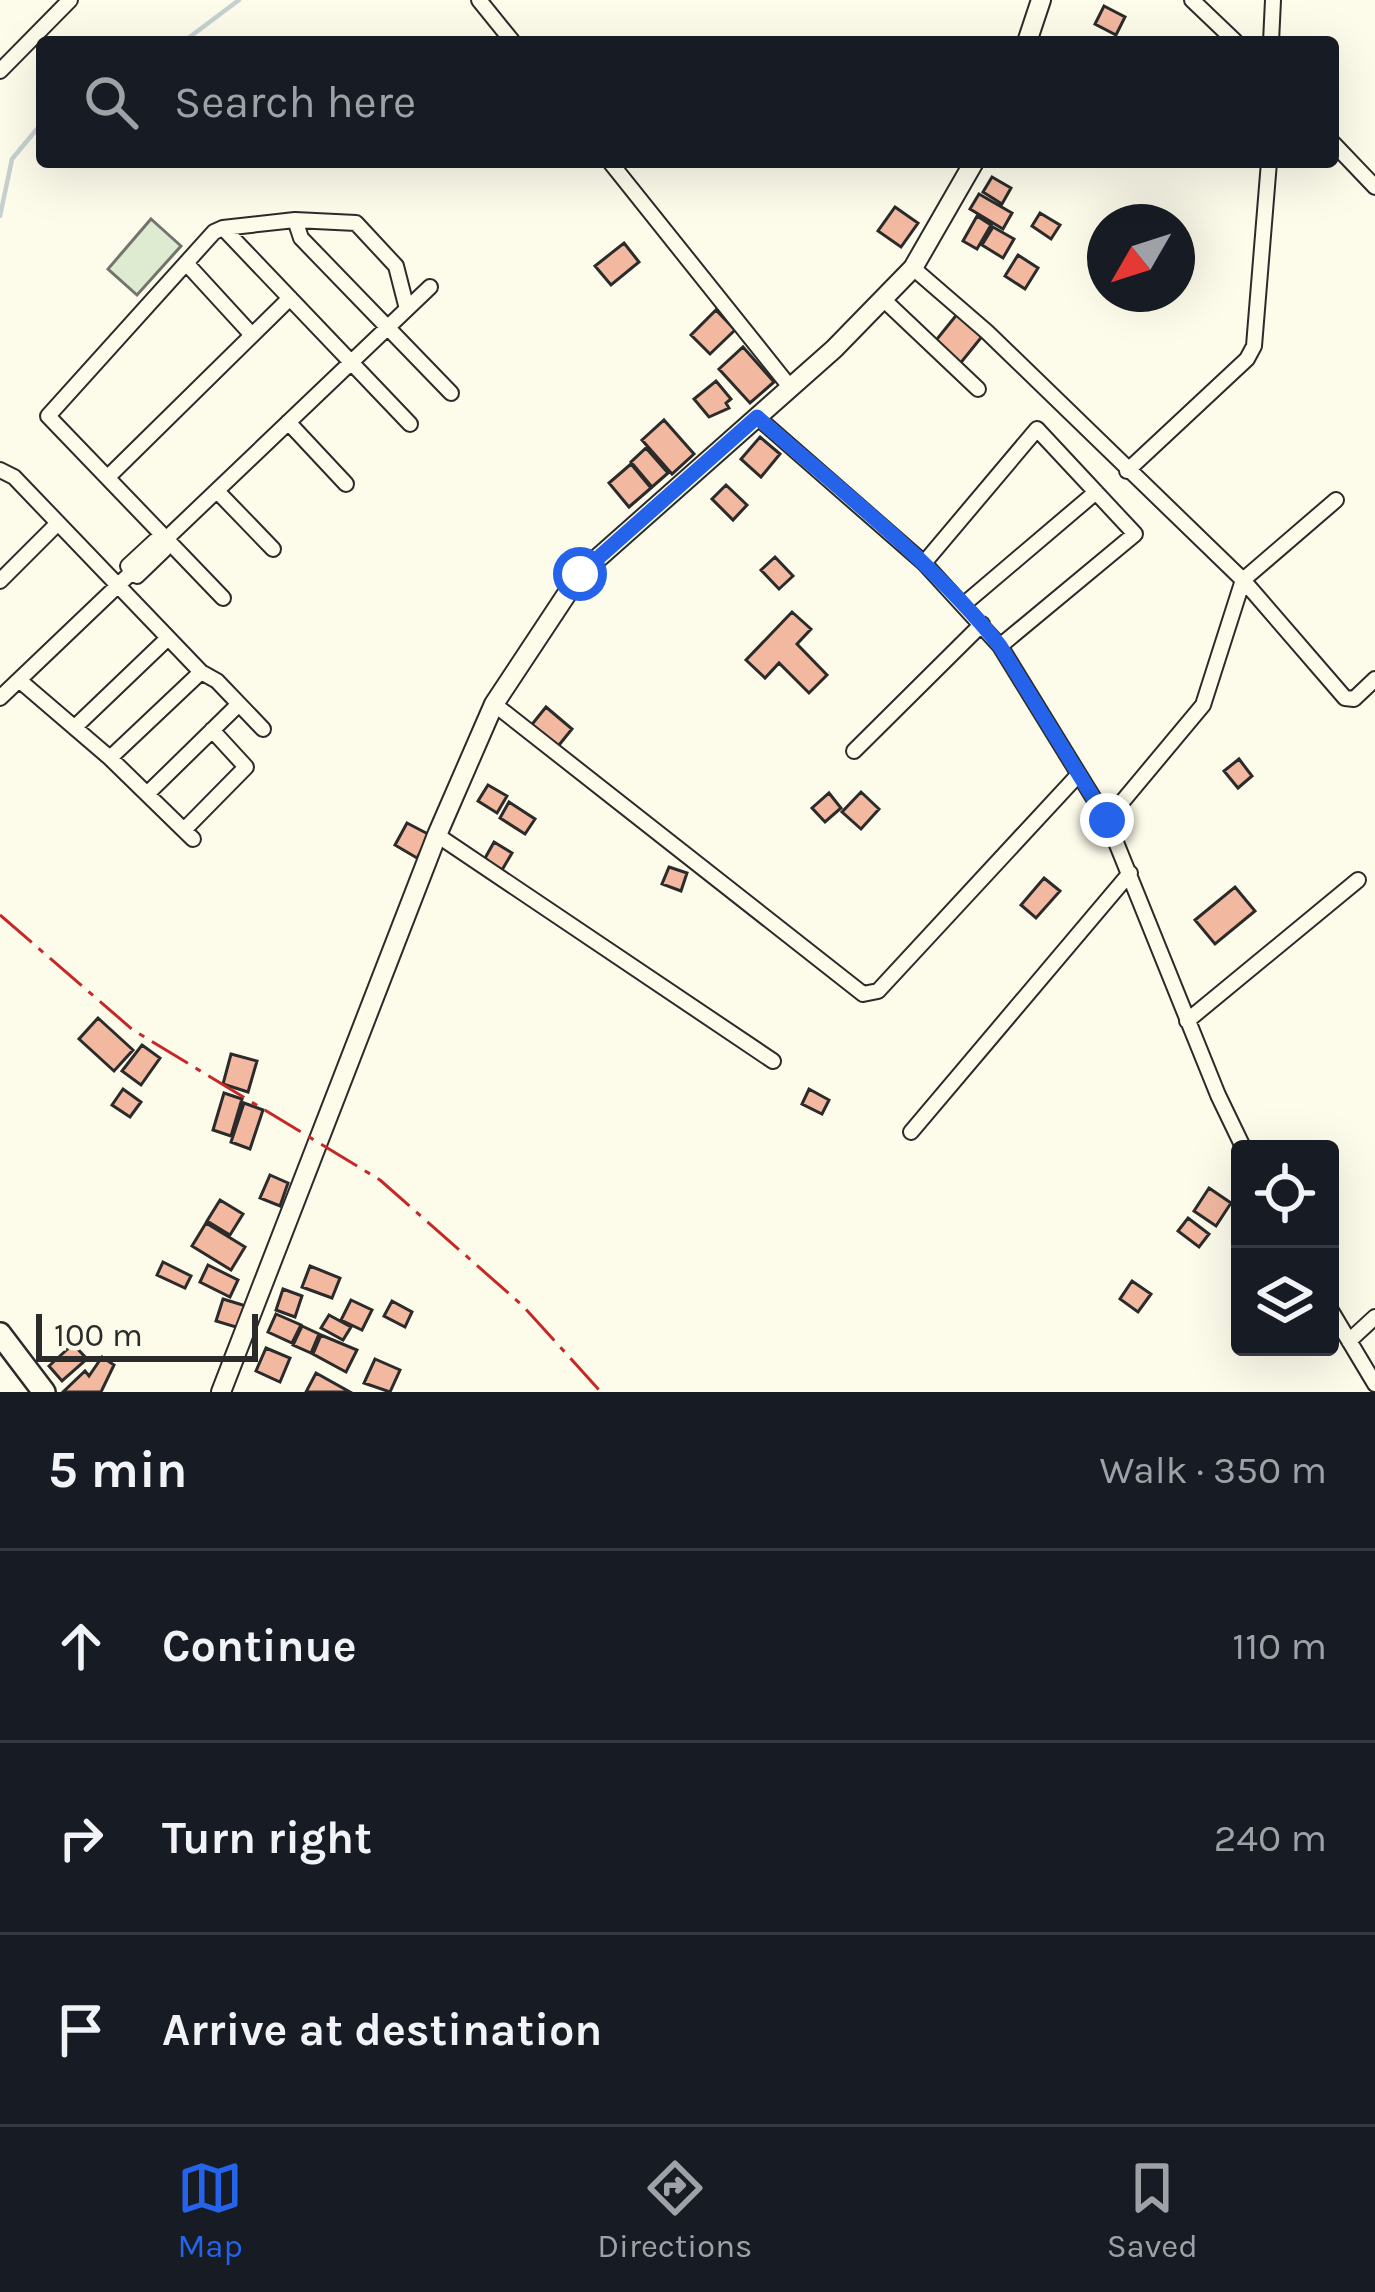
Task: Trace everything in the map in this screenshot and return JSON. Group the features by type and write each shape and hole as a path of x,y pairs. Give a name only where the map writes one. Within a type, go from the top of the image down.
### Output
{"main road":[{"path":"0,1334 44,1392"}],"street":[{"path":"0,70 70,0"},
{"path":"478,0 508,36"},
{"path":"1029,36 1041,0"},
{"path":"1192,0 1230,36"},
{"path":"1271,36 1274,0"},
{"path":"1339,149 1375,187"},
{"path":"615,168 790,387"},
{"path":"221,1392 436,835 494,704 580,574 790,387 914,268 971,168"},
{"path":"1127,470 1247,359 1255,346 1269,168"},
{"path":"295,220 301,238 451,393"},
{"path":"223,598 48,416 214,232 224,228 295,220 356,223 396,266 407,309"},
{"path":"224,228 410,424"},
{"path":"186,263 252,335"},
{"path":"914,268 1243,580 1345,698 1354,699 1375,679"},
{"path":"0,698 133,571 137,576 164,550 165,540 430,287"},
{"path":"108,477 290,298"},
{"path":"884,300 978,389"},
{"path":"757,417 924,563 1000,646 1107,820 1240,1140"},
{"path":"288,422 346,484"},
{"path":"924,563 1037,429 1135,534 1000,646"},
{"path":"0,470 14,477 201,672 217,681 263,729"},
{"path":"217,491 273,549"},
{"path":"963,605 1096,492"},
{"path":"1107,820 1203,705 1243,580 1336,500"},
{"path":"0,580 58,523"},
{"path":"854,751 982,624"},
{"path":"75,728 168,638"},
{"path":"110,758 201,672"},
{"path":"19,680 110,758 188,835 246,767 212,730"},
{"path":"147,794 239,704"},
{"path":"494,704 862,994 878,991 1079,774"},
{"path":"436,835 773,1061"},
{"path":"911,1132 1130,872"},
{"path":"1187,1021 1358,880"},
{"path":"1349,1340 1375,1317"},
{"path":"1339,1324 1375,1384"}],"green space":[{"path":"151,219 181,246 137,295 108,269"}],"building":[{"path":"1104,6 1125,17 1116,35 1095,24"},
{"path":"992,177 1011,188 1002,204 983,192"},
{"path":"979,194 1012,213 1003,229 970,209"},
{"path":"895,207 918,223 901,247 878,231"},
{"path":"1040,213 1060,225 1051,239 1032,226"},
{"path":"977,216 991,225 977,249 963,241"},
{"path":"993,227 1014,239 1003,258 982,245"},
{"path":"624,243 639,262 611,285 595,266"},
{"path":"1018,255 1038,268 1025,289 1005,276"},
{"path":"716,310 735,330 710,354 691,335"},
{"path":"958,313 984,334 959,365 933,344"},
{"path":"743,347 774,382 750,403 719,369"},
{"path":"716,381 731,399 726,403 729,408 709,417 694,399"},
{"path":"664,420 694,454 672,474 642,440"},
{"path":"760,437 780,454 761,477 741,459"},
{"path":"646,448 668,473 652,487 631,462"},
{"path":"631,464 651,488 629,507 609,483"},
{"path":"726,485 747,505 733,520 712,499"},
{"path":"775,557 793,576 779,589 761,570"},
{"path":"792,612 811,629 797,644 827,675 809,693 779,663 765,678 746,660"},
{"path":"546,707 572,729 555,750 529,728"},
{"path":"1239,759 1252,776 1238,788 1224,771"},
{"path":"488,785 507,796 497,813 478,801"},
{"path":"861,792 879,809 861,829 842,812"},
{"path":"829,793 841,808 825,822 812,808"},
{"path":"509,802 535,819 525,834 500,818"},
{"path":"407,823 430,835 417,858 395,845"},
{"path":"494,842 512,853 502,870 484,860"},
{"path":"669,867 687,873 681,891 662,884"},
{"path":"1044,878 1060,891 1036,918 1021,905"},
{"path":"1235,887 1255,911 1215,944 1195,920"},
{"path":"98,1018 133,1050 114,1071 79,1039"},
{"path":"142,1045 160,1058 141,1085 122,1071"},
{"path":"231,1054 257,1061 248,1092 223,1084"},
{"path":"123,1089 141,1102 130,1117 112,1105"},
{"path":"809,1089 829,1100 822,1114 802,1104"},
{"path":"224,1093 242,1099 231,1136 213,1130"},
{"path":"244,1103 263,1110 250,1149 231,1142"},
{"path":"270,1175 288,1183 280,1206 260,1198"},
{"path":"1209,1188 1231,1203 1216,1226 1194,1211"},
{"path":"220,1200 243,1214 230,1235 207,1221"},
{"path":"1188,1218 1209,1234 1199,1247 1178,1231"},
{"path":"206,1223 245,1247 231,1270 192,1246"},
{"path":"163,1262 191,1276 185,1288 157,1275"},
{"path":"208,1265 238,1280 230,1297 200,1282"},
{"path":"310,1266 340,1278 332,1298 302,1287"},
{"path":"1132,1281 1151,1294 1138,1312 1120,1299"},
{"path":"283,1289 302,1296 295,1317 276,1310"},
{"path":"223,1299 246,1306 239,1328 216,1321"},
{"path":"351,1300 372,1310 362,1330 341,1320"},
{"path":"392,1301 412,1312 405,1327 384,1316"},
{"path":"276,1314 301,1325 292,1343 268,1332"},
{"path":"329,1315 351,1327 343,1340 321,1328"},
{"path":"302,1326 319,1334 311,1353 293,1345"},
{"path":"321,1335 357,1350 346,1372 313,1354"},
{"path":"73,1344 87,1359 62,1381 49,1366"},
{"path":"266,1348 290,1358 280,1382 256,1371"},
{"path":"102,1357 114,1365 101,1392 63,1392 85,1371 89,1376"},
{"path":"375,1359 400,1370 390,1392 364,1383"},
{"path":"316,1373 350,1392 306,1392"}],"waterway":[{"path":"191,36 239,0"},
{"path":"0,216 12,159 36,130"}],"power":[{"path":"0,915 133,1030 380,1180 523,1306 601,1392"}],"route":[{"path":"580,574 757,417 924,563 982,624 1107,820"}]}
